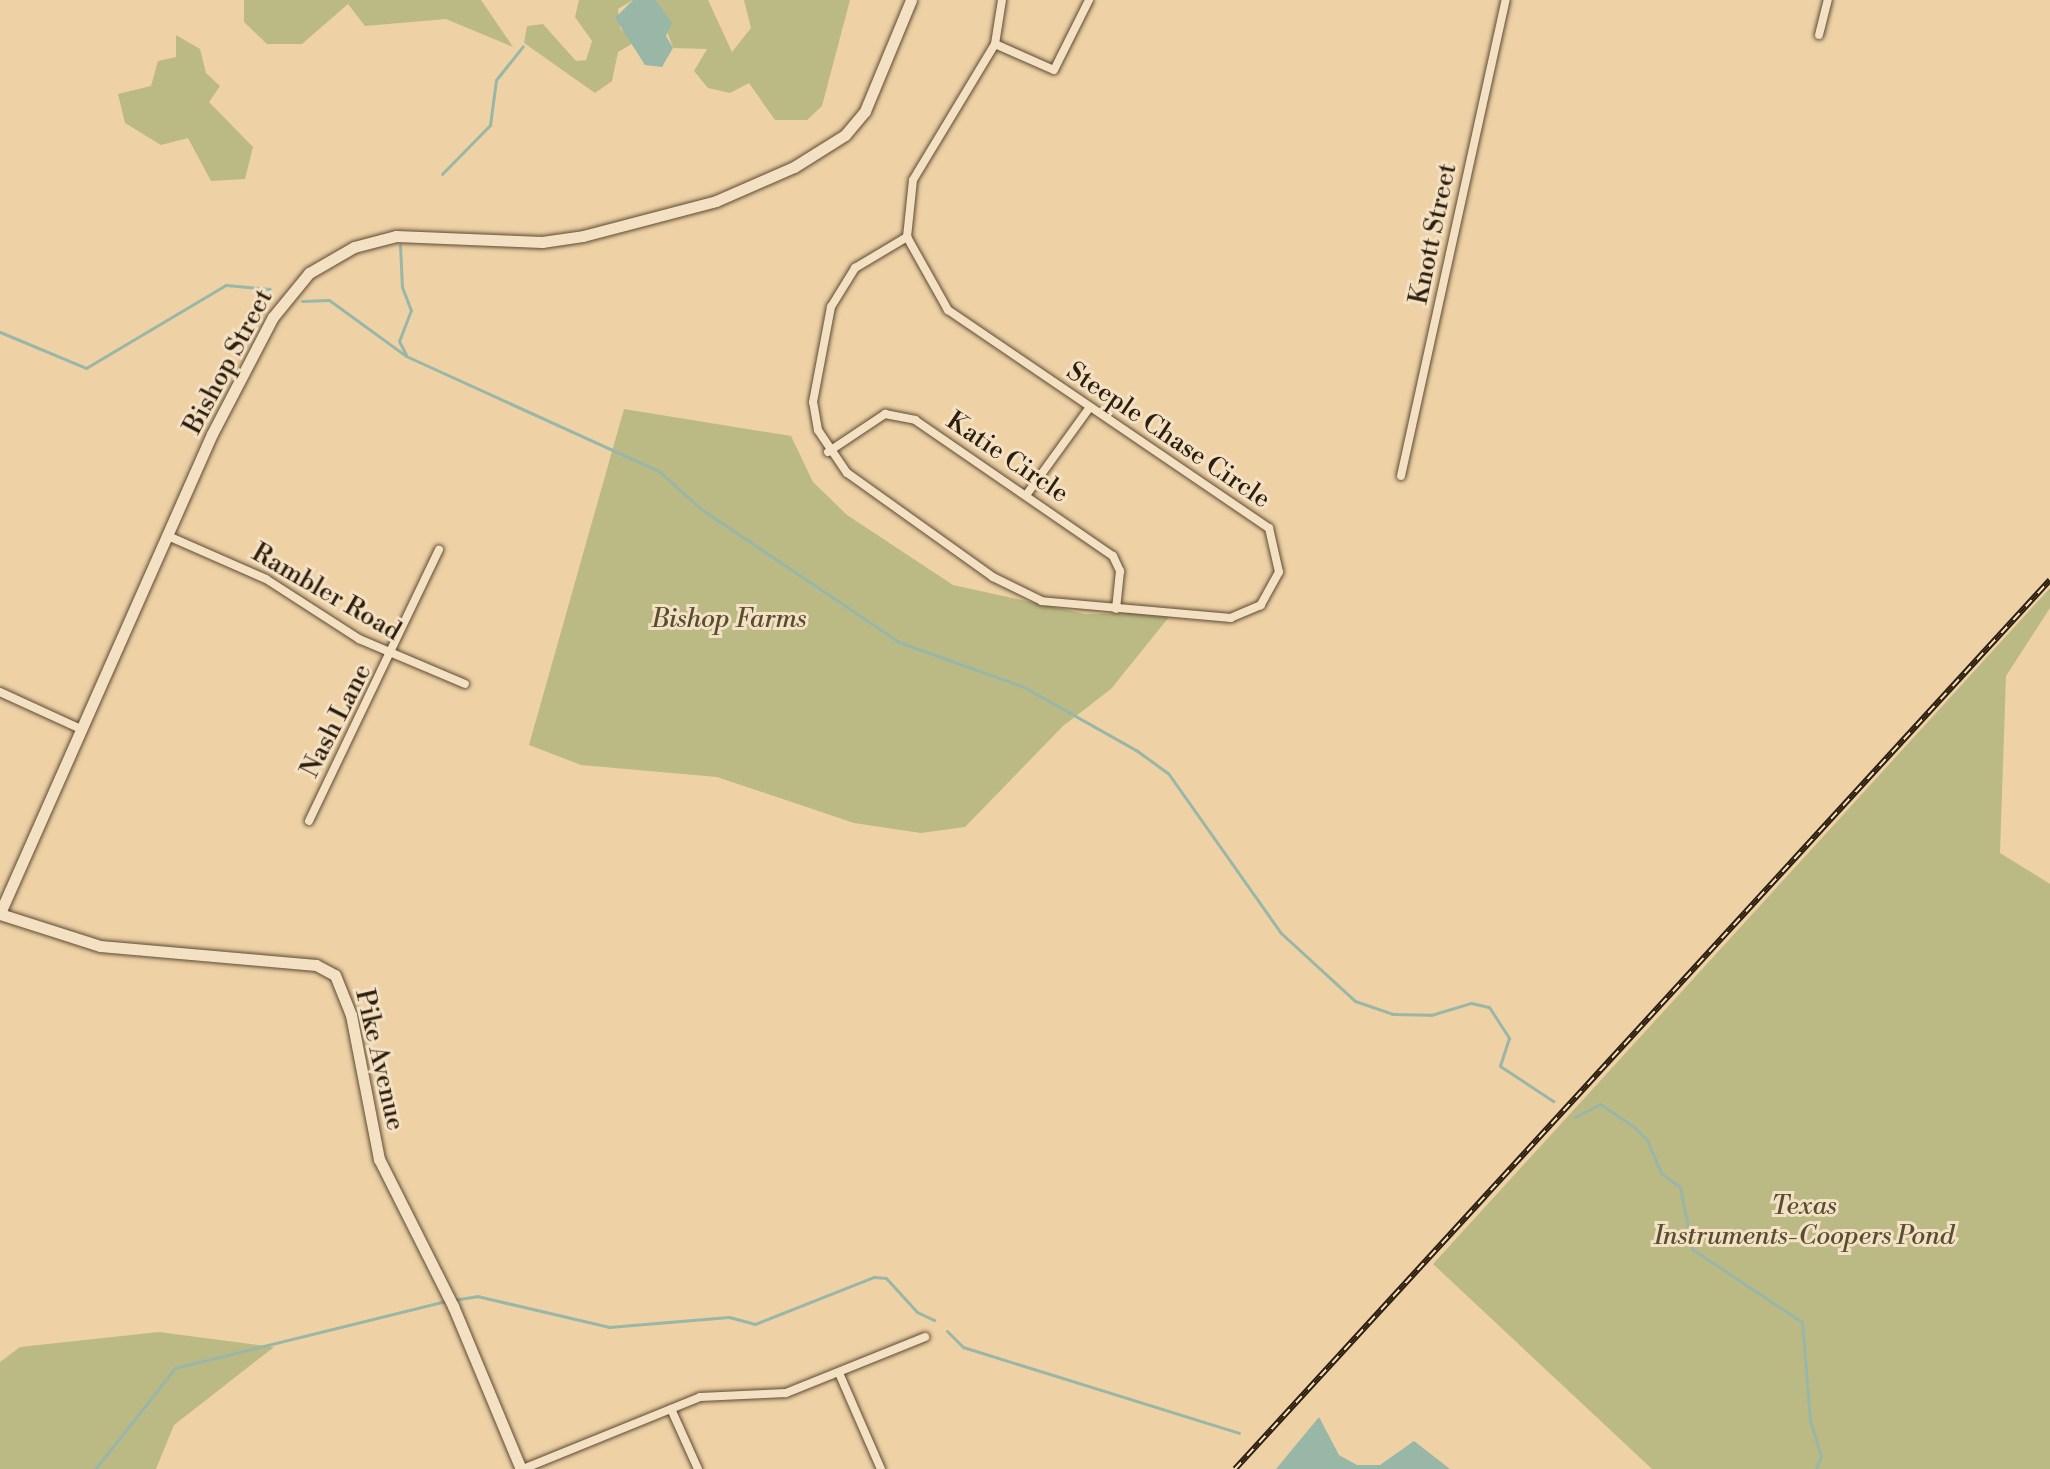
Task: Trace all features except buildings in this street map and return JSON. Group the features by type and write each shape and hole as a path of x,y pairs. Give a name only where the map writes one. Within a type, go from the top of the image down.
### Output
{"street":[{"name":"Bishop Street","path":"0,913 168,536 273,317 309,273 354,247 396,236 542,242 583,236 716,201 794,167 845,135 865,111 911,0"},
{"path":"907,237 924,154 995,44 1002,0"},
{"path":"995,44 1054,70 1089,0"},
{"name":"Knott Street","path":"1401,476 1506,0"},
{"path":"1819,35 1828,0"},
{"name":"Steeple Chase Circle","path":"907,237 948,310 1259,521 1280,555 1276,586 1247,613 1207,617 1066,606 1018,591 858,483 828,452 813,402 831,307 855,268 907,237"},
{"path":"1027,494 1090,407"},
{"name":"Katie Circle","path":"828,452 871,420 899,414 1027,494 1118,563 1116,609"},
{"name":"Rambler Road","path":"168,536 266,579 392,655 465,684"},
{"name":"Nash Lane","path":"309,821 392,655 439,550"},
{"path":"0,692 83,730"},
{"name":"Pike Avenue","path":"0,913 100,946 316,965 335,975 351,1015 379,1159 450,1301 522,1469"},
{"path":"522,1469 700,1397 786,1393 925,1337"},
{"path":"839,1373 881,1469"},
{"path":"671,1409 698,1469"}],"green space":[{"path":"244,0 481,0 513,47 446,19 365,26 348,4 302,44 267,44 244,22"},
{"path":"579,0 633,0 618,9 620,28 635,42 618,52 612,81 595,93 524,43 527,26 543,24 576,61 586,60 592,41 575,17"},
{"path":"656,0 708,0 732,52 751,28 744,0 850,0 822,106 807,120 775,120 749,83 730,93 708,88 694,71 707,49 673,48"},
{"path":"176,35 200,49 206,73 220,86 209,102 253,147 245,179 211,181 188,138 161,145 125,123 118,94 151,86 158,61 176,57"},
{"name":"Bishop Farms","path":"624,409 791,436 813,482 847,515 953,585 1085,614 1173,612 1111,689 1063,726 965,827 921,833 854,823 717,777 581,765 529,745"},
{"name":"Texas Instruments-Coopers Pond","path":"2050,588 2050,608 2006,676 2000,853 2050,884 2050,1469 1652,1469 1433,1264"},
{"path":"159,1332 274,1347 174,1425 156,1469 0,1469 0,1362 20,1347"}],"shaded area":[{"path":"633,0 656,0 672,23 666,36 673,48 662,67 645,65 615,18"},
{"path":"1319,1417 1339,1455 1357,1465 1380,1465 1414,1441 1450,1469 1276,1469"}],"waterway":[{"path":"442,174 490,125 496,80 523,46"},
{"path":"400,245 402,287 411,310 399,341 406,355"},
{"path":"0,332 86,368 226,285 270,289"},
{"path":"302,301 329,300 406,356 660,472 701,509 899,642 1024,687 1136,750 1168,773 1281,933 1355,1001 1392,1014 1431,1015 1471,1003 1489,1007 1509,1038 1500,1066 1553,1101"},
{"path":"1575,1117 1600,1104 1633,1126 1647,1140 1661,1173 1680,1187 1692,1249 1802,1322 1810,1420 1821,1456 1816,1469"},
{"path":"453,1300 477,1296 609,1327 729,1317 755,1324 874,1277 886,1278 917,1312 934,1320"},
{"path":"95,1469 175,1368 446,1301"},
{"path":"947,1331 963,1347 1239,1433"}],"railway":[{"path":"1235,1469 2050,580"}]}
